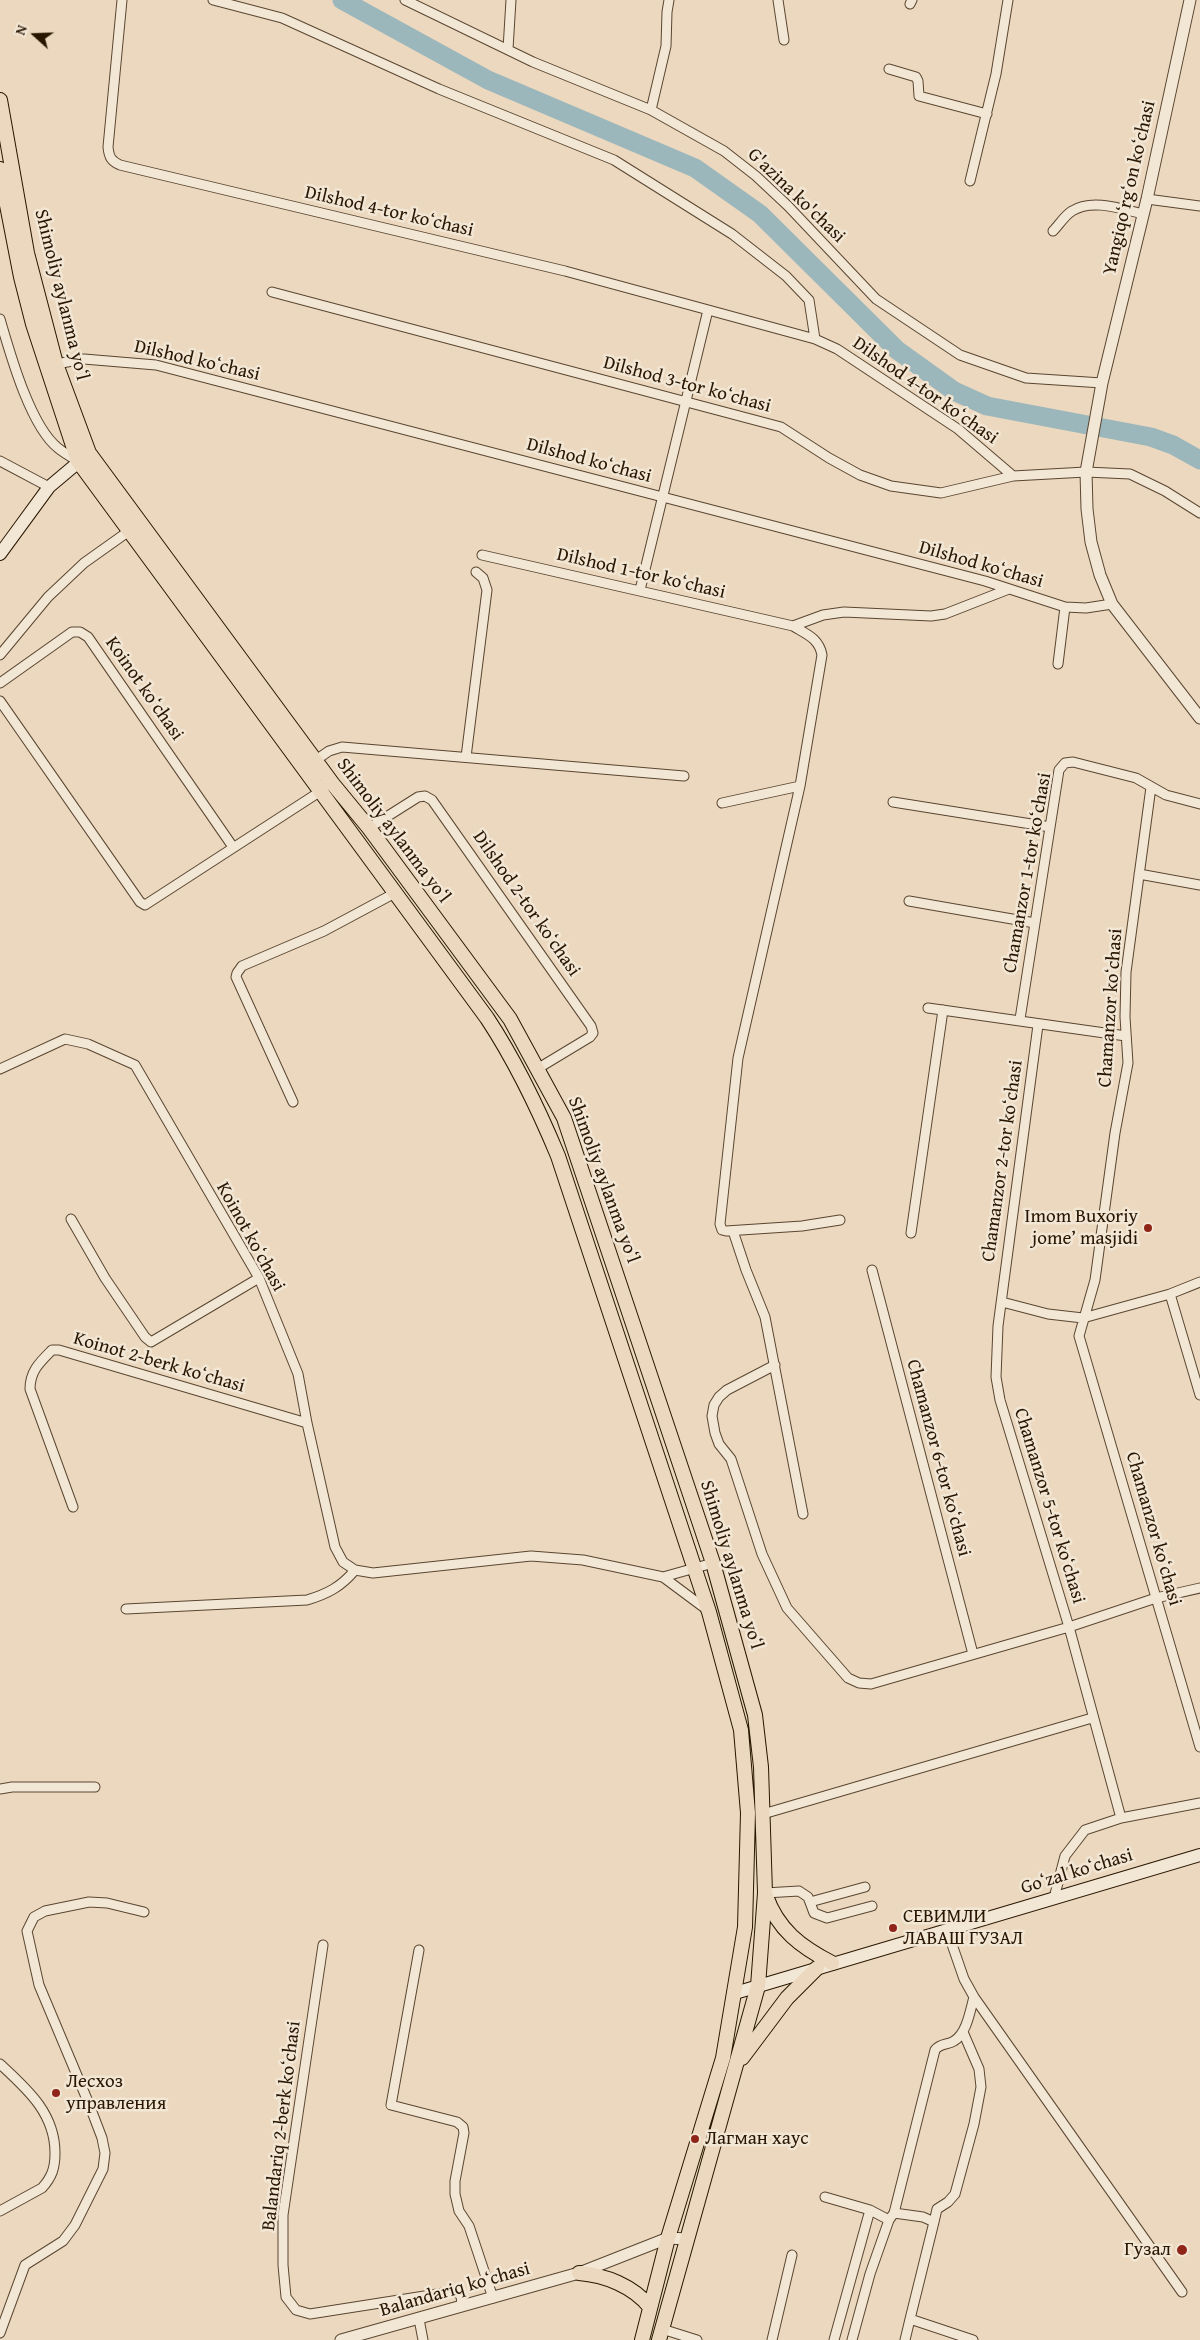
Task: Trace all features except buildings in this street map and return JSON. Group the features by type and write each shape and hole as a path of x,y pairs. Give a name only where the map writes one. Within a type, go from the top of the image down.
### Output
{"main road":[{"name":"Shimoliy aylanma yoʻl","path":"0,100 27,252 56,364 84,457 369,828 510,1019 564,1118 714,1563 755,1715 761,1767 765,1893 758,1986 660,2335"},
{"name":"Shimoliy aylanma yoʻl","path":"0,169 21,277 33,324 84,457 129,531 467,990 505,1045 541,1114 558,1156 697,1568 740,1730 748,1813 744,1927 723,2058 668,2238 642,2340"},
{"path":"0,554 49,487 84,457"},
{"path":"586,1240 603,1231"},
{"name":"Goʻzal koʻchasi","path":"734,1993 1200,1855"},
{"path":"765,1893 771,1910 788,1933 808,1950 832,1963"},
{"path":"737,2064 787,1998 817,1968"},
{"path":"579,2273 596,2274 617,2283 638,2295 650,2307"}],"street":[{"name":"Dilshod 4-tor koʻchasi","path":"122,0 108,147 109,157 112,162 120,166 565,271 815,339 837,349 958,429 1013,476"},
{"path":"214,0 282,18 439,89 614,160 732,234 786,276 809,300 815,339"},
{"name":"G'azina ko'chasi","path":"405,0 533,62 651,110 724,151 756,176 876,299 960,355 1026,378 1102,383"},
{"path":"508,49 511,0"},
{"path":"651,110 666,46 667,12 670,0"},
{"path":"778,0 784,40"},
{"path":"970,181 986,114 1008,0"},
{"name":"Yangiqoʻrgʻon koʻchasi","path":"1086,472 1102,383 1147,199 1190,0"},
{"path":"889,69 916,77 919,96 986,114"},
{"path":"1147,199 1200,206"},
{"path":"1053,231 1070,212 1081,206 1100,206 1143,214"},
{"name":"Dilshod 3-tor koʻchasi","path":"272,292 781,427 829,458 860,475 891,486 941,492 1013,476 1086,472 1130,474 1165,491 1200,513"},
{"path":"640,590 708,310"},
{"path":"0,318 12,362 34,417 57,448 84,457"},
{"name":"Dilshod koʻchasi","path":"56,364 84,358 156,364 1009,589 1065,607 1086,608 1112,604"},
{"path":"0,461 49,487"},
{"path":"1086,472 1087,509 1091,542 1100,575 1112,604 1200,718"},
{"path":"0,655 48,597 84,563 129,531"},
{"name":"Dilshod 1-tor koʻchasi","path":"482,555 793,626 816,640 820,645 822,655 800,786 738,1058 720,1224 722,1230 734,1231"},
{"path":"466,757 487,590 483,578 476,572"},
{"path":"793,626 823,615 844,612 931,616 945,614 1009,589"},
{"path":"1058,664 1065,607"},
{"name":"Koinot koʻchasi","path":"0,683 72,632 80,632 88,637 233,847"},
{"path":"0,701 140,902 145,905 320,792 332,782"},
{"path":"316,760 329,751 342,746 684,776"},
{"name":"Chamanzor 1-tor koʻchasi","path":"1020,1019 1059,770 1065,763 1073,762 1136,778 1151,787"},
{"path":"722,803 800,786"},
{"path":"1151,787 1174,798 1200,804"},
{"name":"Chamanzor koʻchasi","path":"1151,787 1126,972 1128,1063 1116,1134 1096,1280 1079,1336 1200,1748"},
{"name":"Dilshod 2-tor koʻchasi","path":"369,828 418,797 425,796 432,800 550,965 591,1026 593,1032 590,1037 537,1069"},
{"path":"893,802 1050,827"},
{"path":"1139,874 1200,885"},
{"path":"293,1102 236,977 237,973 242,966 324,931 395,894"},
{"path":"909,901 1035,923"},
{"path":"928,1008 1020,1019 1038,1025 1126,1036"},
{"path":"911,1233 943,1010"},
{"name":"Chamanzor 2-tor koʻchasi","path":"1002,1302 1038,1025"},
{"name":"Koinot koʻchasi","path":"0,1069 66,1039 88,1044 135,1065 259,1278 298,1374 335,1547 343,1562 355,1570"},
{"path":"71,1219 105,1278 145,1337 151,1342 259,1278"},
{"path":"803,1514 765,1317 746,1270 734,1231 802,1226 840,1220"},
{"name":"Chamanzor 6-tor koʻchasi","path":"872,1270 973,1654"},
{"path":"1002,1302 1048,1314 1083,1318 1170,1294 1200,1282"},
{"path":"1170,1294 1200,1395"},
{"name":"Chamanzor 5-tor koʻchasi","path":"1002,1302 995,1355 1000,1400 1069,1627 1092,1718 1121,1818"},
{"name":"Koinot 2-berk koʻchasi","path":"74,1507 30,1389 30,1378 38,1364 52,1350 59,1350 307,1423"},
{"path":"775,1365 727,1390 714,1406 712,1416 715,1433 719,1444 731,1458 762,1554 787,1608 848,1678 859,1683 871,1684 1069,1627 1156,1598 1200,1588"},
{"path":"126,1609 307,1600 329,1594 346,1582 355,1570 373,1573 531,1556 583,1560 662,1576 714,1563"},
{"path":"662,1576 709,1612"},
{"path":"763,1814 1092,1718"},
{"path":"0,1789 12,1786 95,1787"},
{"path":"1054,1898 1065,1856 1085,1830 1121,1818 1200,1803"},
{"path":"810,1902 865,1887"},
{"path":"765,1893 799,1891 808,1897 814,1914 827,1918 872,1906"},
{"path":"0,2333 25,2265 63,2242 75,2225 103,2169 105,2154 92,2113 39,1984 27,1931 34,1917 45,1910 89,1902 107,1903 144,1912"},
{"path":"947,1930 964,1979 974,1997 1182,2292"},
{"name":"Balandariq 2-berk koʻchasi","path":"324,1945 283,2214 283,2265 286,2297 296,2310 310,2314 450,2292 457,2292 461,2296 462,2306"},
{"path":"419,1950 390,2105 457,2122 464,2127 456,2173 455,2194 460,2211 469,2226 493,2298"},
{"path":"852,2340 870,2274 892,2216 935,2050 938,2046 952,2043 963,2032 974,1997"},
{"path":"905,2340 937,2209 948,2202 955,2194 974,2124 981,2087 980,2069 963,2032"},
{"path":"0,2064 30,2092 48,2117 55,2140 55,2149 54,2168 42,2188 0,2211"},
{"path":"825,2197 892,2216 923,2217 934,2222"},
{"path":"834,2340 870,2210"},
{"path":"668,2238 687,2239"},
{"name":"Balandariq koʻchasi","path":"341,2340 419,2320 579,2273 668,2238"},
{"path":"772,2340 792,2255"},
{"path":"910,2319 973,2340"},
{"path":"419,2320 423,2340"},
{"path":"660,2335 697,2340"}],"waterway":[{"path":"342,0 488,80 695,168 760,214 897,350 954,391 987,406 1151,437 1173,445 1200,460"}],"place":[{"name":"Imom Buxoriy jome’ masjidi","path":"1148,1228"},
{"name":"СЕВИМЛИ ЛАВАШ ГУЗАЛ","path":"893,1928"},
{"name":"Лесхоз управления","path":"56,2093"},
{"name":"Лагман хаус","path":"695,2139"},
{"name":"Гузал","path":"1182,2250"}]}
